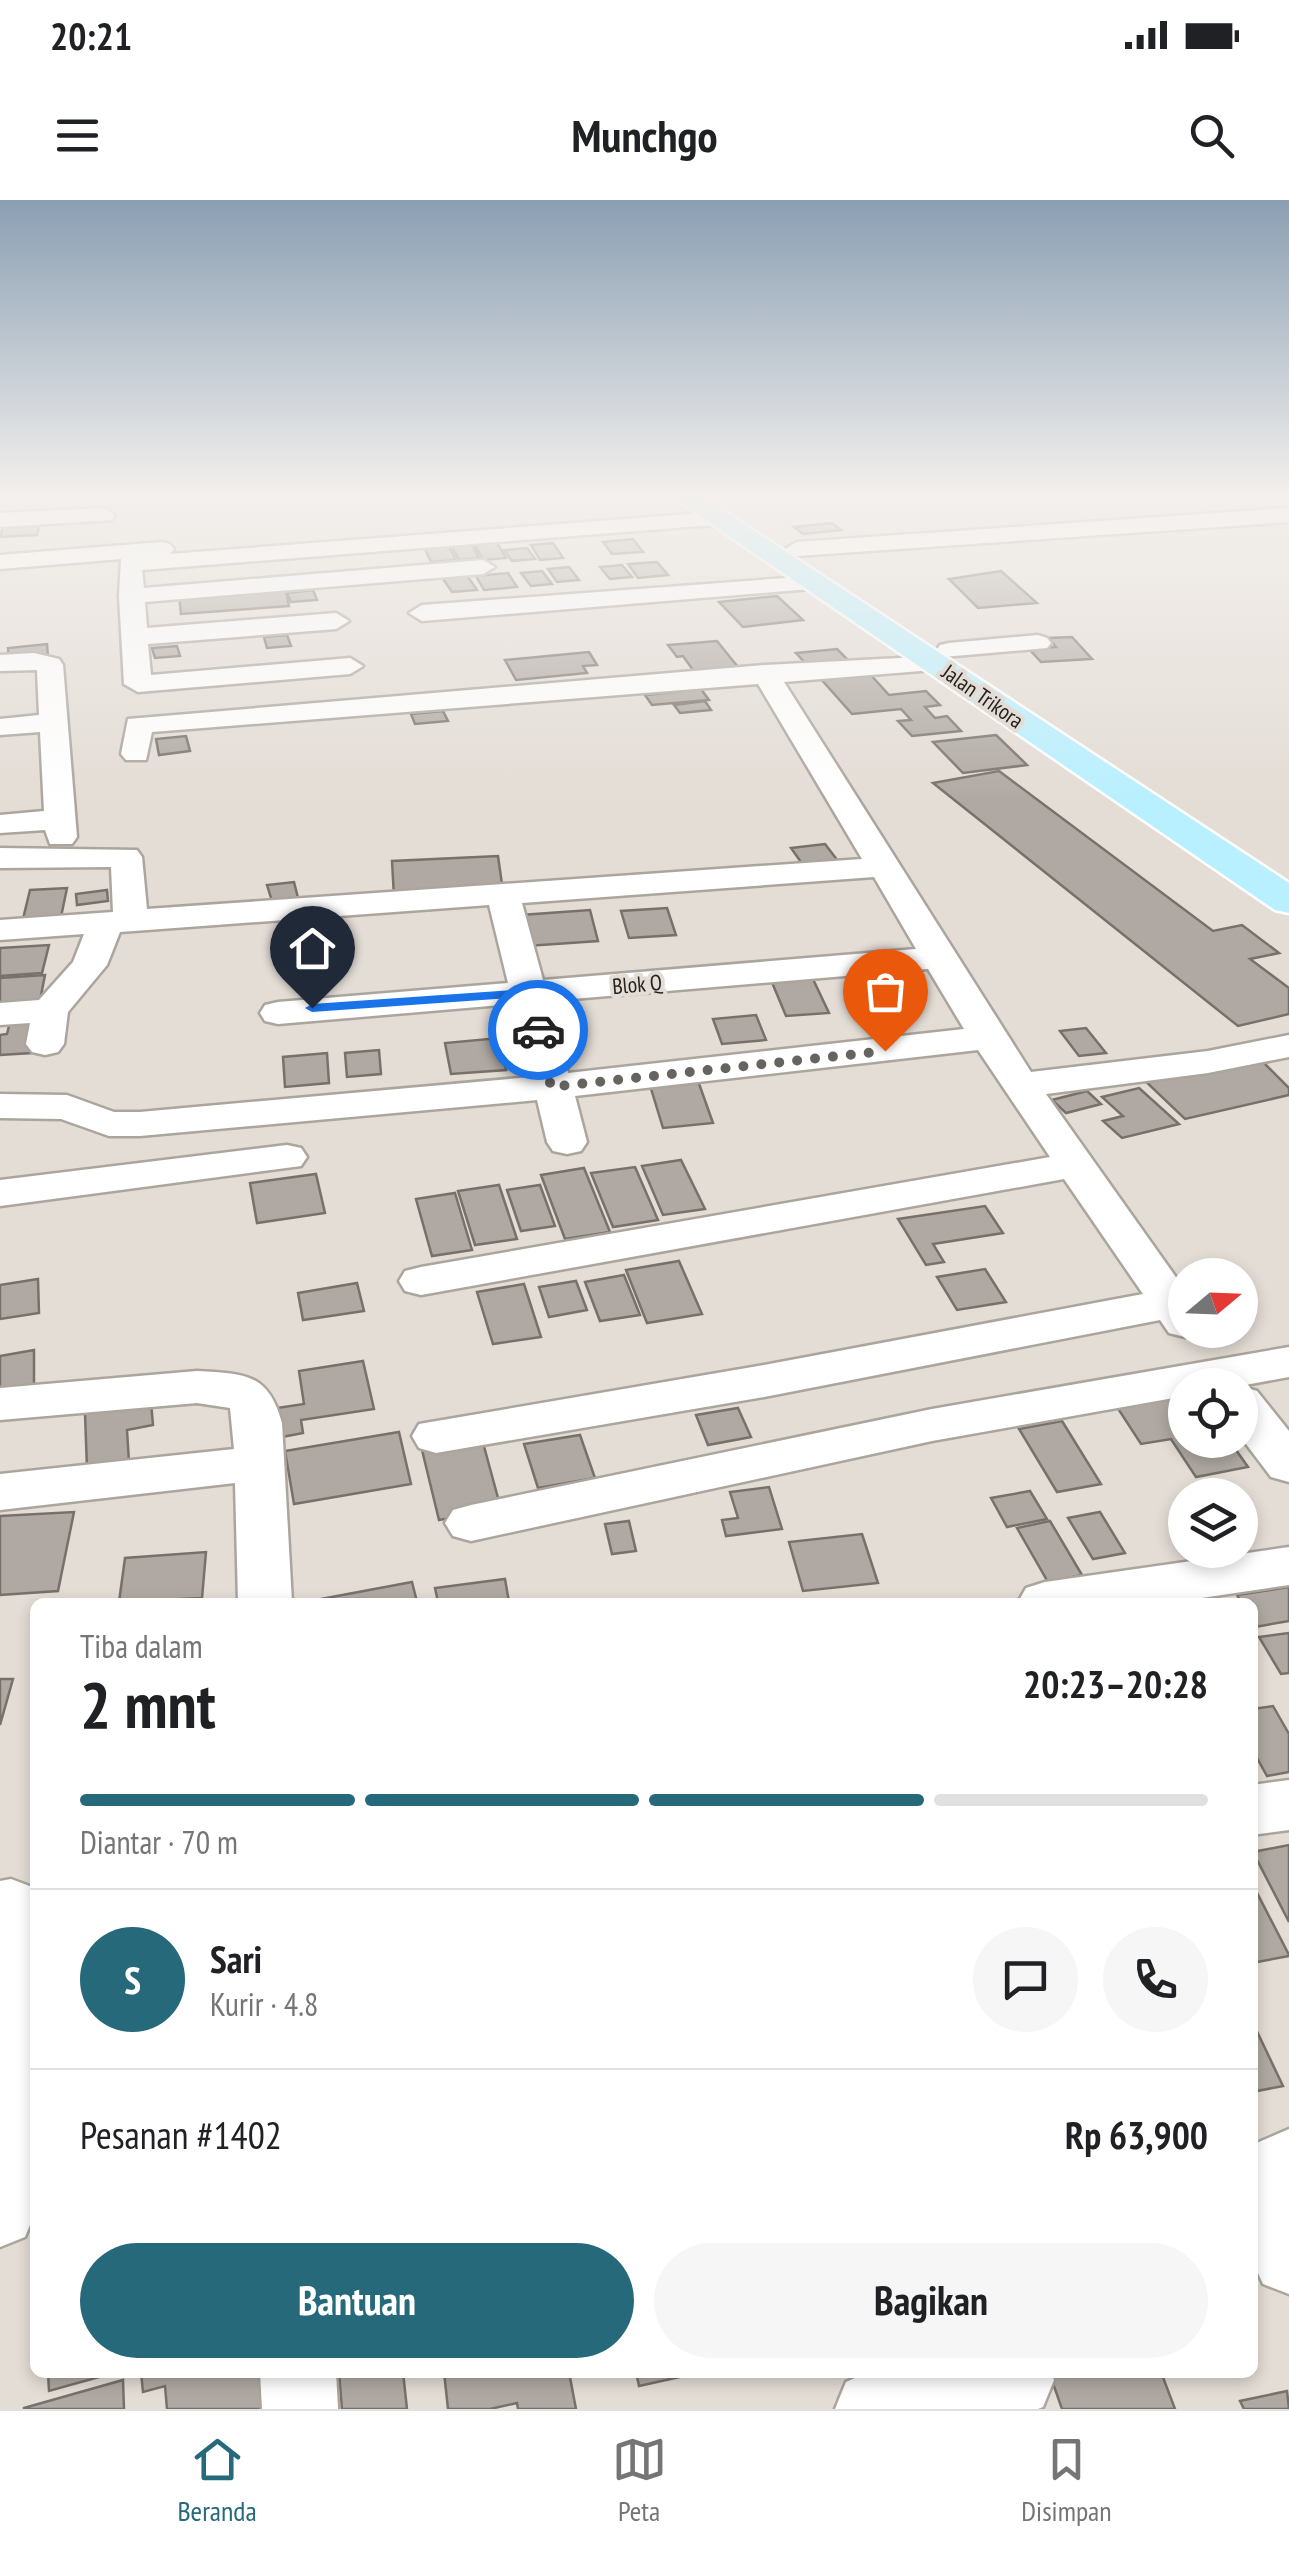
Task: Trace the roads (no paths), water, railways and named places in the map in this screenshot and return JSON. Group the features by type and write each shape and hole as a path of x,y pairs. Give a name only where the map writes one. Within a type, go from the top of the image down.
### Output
{"main road":[{"name":"Jalan Trikora","path":"835,595 941,656"},
{"name":"Jalan Trikora","path":"859,595 941,656 1285,886"}],"street":[{"path":"142,595 131,596 138,684 360,670 387,719"},
{"path":"422,614 661,595"},
{"path":"134,637 336,621"},
{"path":"136,754 137,712 387,719 500,696 632,697 764,673 1038,643"},
{"path":"0,664 34,660 50,665 61,828 0,824"},
{"path":"606,662 632,697"},
{"path":"486,670 516,721"},
{"path":"764,673 988,1038 1168,1299"},
{"path":"0,727 54,722"},
{"path":"0,858 126,857 118,922 48,1027 0,1014"},
{"path":"0,930 882,867"},
{"path":"503,894 567,1142"},
{"name":"Blok Q","path":"278,1014 937,958"},
{"path":"0,1106 67,1107 93,1120 122,1125 551,1087 988,1038"},
{"path":"1022,1086 1208,1062 1289,1046"},
{"path":"0,1193 287,1157"},
{"path":"421,1281 1072,1165"},
{"path":"436,1436 764,1381 1168,1321"},
{"path":"1258,1375 1289,1362"},
{"path":"0,1404 197,1387 235,1389 252,1400 258,1424 265,1598"},
{"path":"471,1523 932,1425 1168,1396"},
{"path":"1258,1425 1289,1465"},
{"path":"0,1492 260,1463"},
{"path":"1072,1598 1289,1566"},
{"path":"1258,1809 1289,1805"},
{"path":"0,1908 11,1906 19,1912 0,2212"},
{"path":"1289,2163 1269,2172 1262,2186 1270,2218 1289,2258"},
{"path":"298,2378 300,2409"},
{"path":"873,2409 1019,2387"}]}
